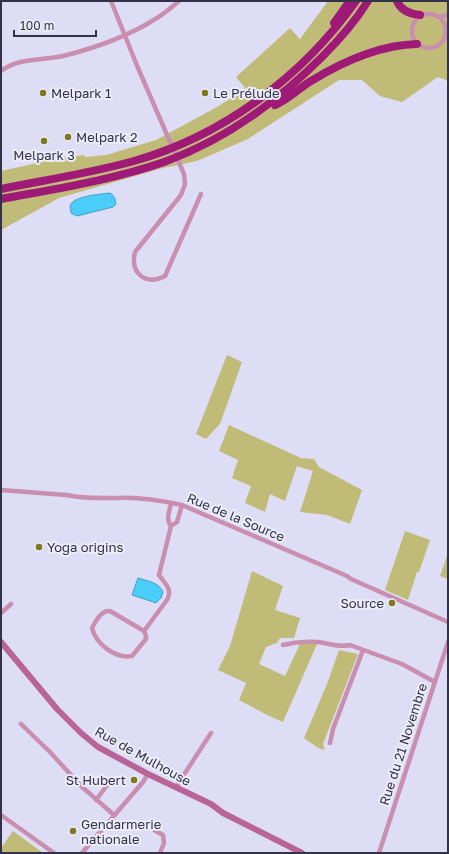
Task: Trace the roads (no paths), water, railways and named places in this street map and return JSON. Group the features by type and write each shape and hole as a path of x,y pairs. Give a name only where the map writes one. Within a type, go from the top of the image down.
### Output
{"highway":[{"path":"298,67 307,53 332,25 350,1"},
{"path":"1,189 112,166 158,153 213,129 267,93 298,67 327,38 356,1"},
{"path":"1,199 115,175 163,162 216,139 263,109 292,86 349,28 368,1"},
{"path":"397,1 404,10 410,14 420,15"},
{"path":"263,109 277,104 310,81 338,66 395,45 417,44"}],"main road":[{"name":"Rue de Mulhouse","path":"1,642 57,709 81,733 98,747 148,774 211,804 223,812 302,853"}],"street":[{"path":"111,1 124,36 184,174 185,184 181,195 135,252 133,259 134,265 137,272 143,277 149,280 157,280 165,276 201,194"},
{"path":"1,71 7,66 18,62 62,56 124,36 158,17 179,1"},
{"path":"430,13 439,17 447,28 444,38 437,46 428,48 417,44 413,38 413,22 420,15 430,13"},
{"path":"439,17 448,14"},
{"name":"Rue de la Source","path":"1,490 66,495 74,497 107,499 118,498 182,505 347,576 448,622"},
{"path":"171,503 168,517 168,521 171,526"},
{"path":"144,631 169,596 167,585 158,575 171,526 177,522 182,505"},
{"path":"1,613 11,604"},
{"path":"106,610 144,631 146,639 132,656 128,656 104,648 92,628 106,610"},
{"path":"283,645 296,641 318,642 343,647 350,645 402,664 435,682"},
{"name":"Rue du 21 Novembre","path":"379,853 448,642"},
{"path":"330,744 333,729 363,650"},
{"path":"21,724 50,752 81,786 114,815"},
{"path":"176,787 211,733"},
{"path":"82,853 143,782 148,774"},
{"path":"96,800 108,784"},
{"path":"1,815 54,853"},
{"path":"154,830 163,835 164,843 160,853"}],"water":[{"path":"110,193 114,196 116,204 113,207 77,216 71,213 70,206 76,200 88,196"},
{"path":"138,578 152,582 159,586 163,592 161,598 156,603 132,595"}],"place":[{"name":"Melpark 1","path":"43,93"},
{"name":"Le Prélude","path":"205,93"},
{"name":"Melpark 2","path":"68,137"},
{"name":"Melpark 3","path":"44,141"},
{"name":"Yoga origins","path":"39,547"},
{"name":"Source","path":"392,603"},
{"name":"St Hubert","path":"134,780"},
{"name":"Gendarmerie nationale","path":"73,831"}]}
